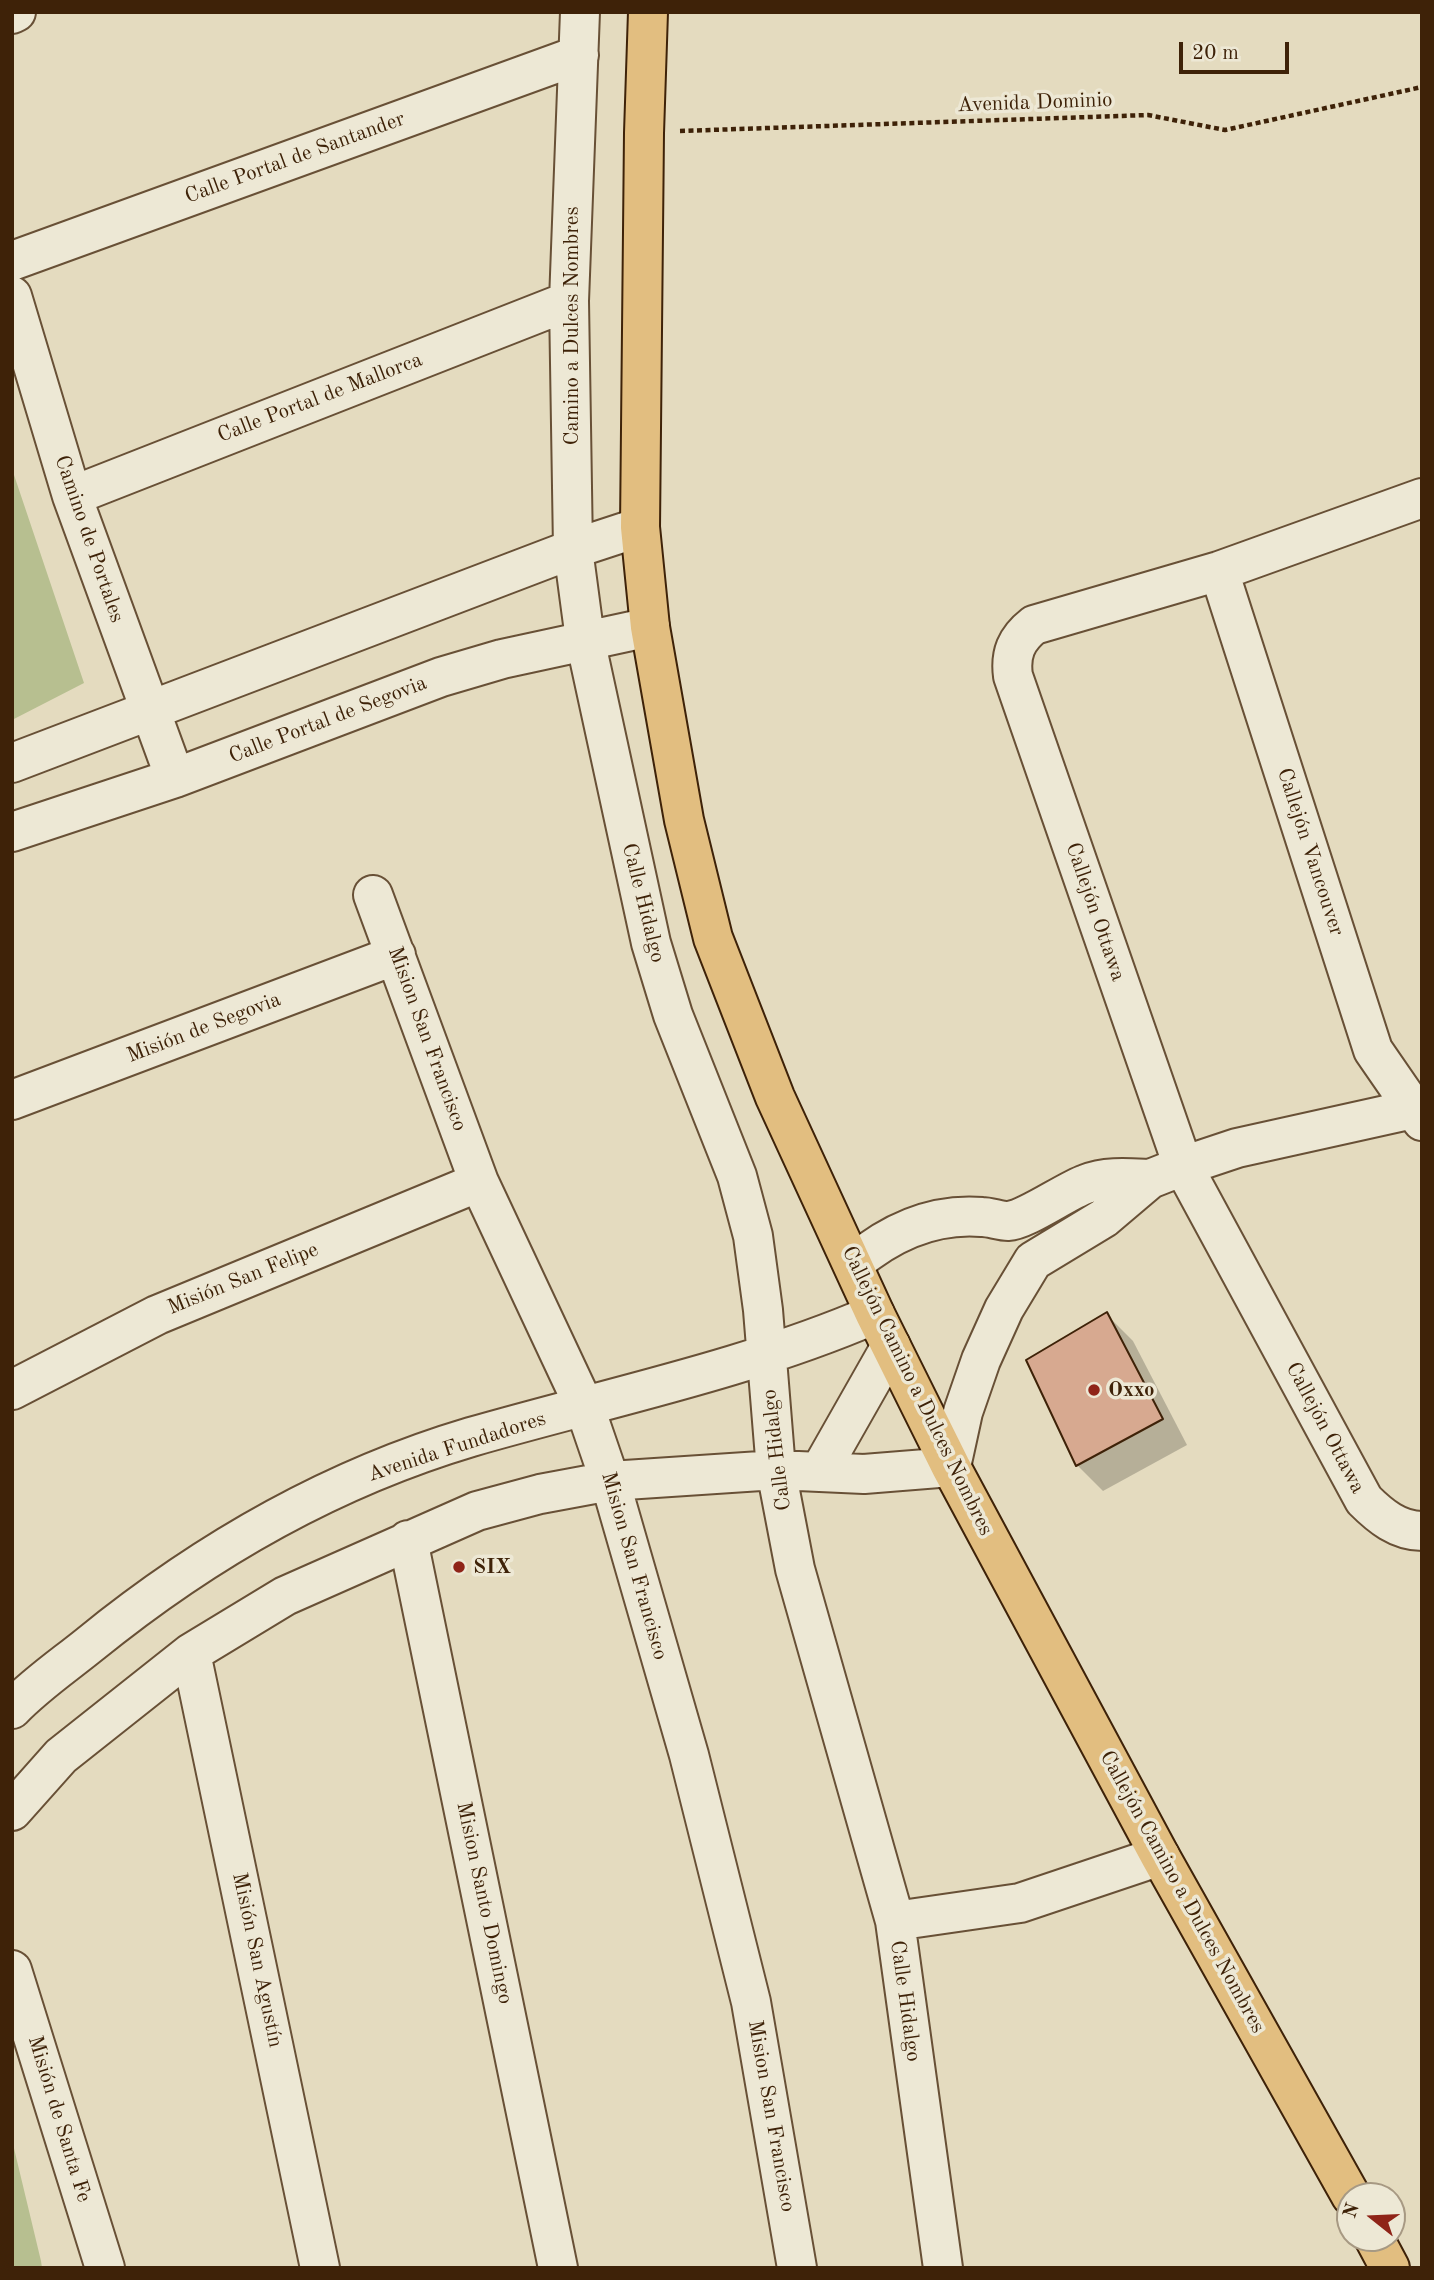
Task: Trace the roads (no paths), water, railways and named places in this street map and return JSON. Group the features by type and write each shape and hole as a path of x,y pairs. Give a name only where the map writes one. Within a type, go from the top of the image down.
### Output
{"main road":[{"path":"640,527 644,133 648,12"},
{"name":"Callejón Camino a Dulces Nombres","path":"640,527 650,627 684,820 713,938 775,1097 883,1330 951,1467 1160,1856 1343,2182"},
{"path":"1381,2252 1390,2268"}],"street":[{"name":"Camino a Dulces Nombres","path":"580,12 569,301 573,549 585,639"},
{"name":"Calle Portal de Santander","path":"12,261 579,55"},
{"name":"Camino de Portales","path":"12,296 72,496 175,778"},
{"name":"Calle Portal de Mallorca","path":"72,496 569,301"},
{"name":"Callejón Ottawa","path":"1422,498 1219,571 1034,625 1019,640 1011,661 1013,676 1166,1172 1364,1500 1380,1516 1400,1527 1422,1531"},
{"path":"12,763 573,549 640,527"},
{"name":"Callejón Vancouver","path":"1219,571 1374,1050 1419,1112"},
{"name":"Calle Portal de Segovia","path":"12,832 175,778 441,677 585,639 650,627"},
{"name":"Calle Hidalgo","path":"585,639 651,943 673,1015 728,1150 747,1209 759,1272 776,1471 794,1569 895,1921 943,2268"},
{"name":"Mision San Francisco","path":"373,895 479,1182 585,1408 610,1481 689,1755 751,2002 797,2268"},
{"name":"Misión de Segovia","path":"12,1100 396,955"},
{"path":"854,1263 875,1245 900,1231 926,1222 982,1217 1010,1221 1086,1183 1166,1172 1237,1148 1419,1112"},
{"path":"12,1811 61,1756 191,1653 285,1596 477,1511 540,1494 610,1481 776,1471 908,1473 951,1467 963,1412 981,1360 1004,1309 1033,1261 1104,1218 1166,1172"},
{"name":"Misión San Felipe","path":"12,1390 157,1315 479,1182"},
{"path":"1010,1221 1033,1261"},
{"path":"820,1471 883,1330"},
{"name":"Avenida Fundadores","path":"12,1709 141,1602 241,1536 371,1472 470,1438 585,1408 821,1337 883,1330"},
{"name":"Mision Santo Domingo","path":"408,1540 558,2268"},
{"name":"Misión San Agustín","path":"191,1653 320,2268"},
{"path":"895,1921 1020,1903 1160,1856"},
{"name":"Misión de Santa Fe","path":"12,1970 106,2268"}],"place":[{"name":"Oxxo","path":"1094,1390"},
{"name":"SIX","path":"459,1567"}]}
